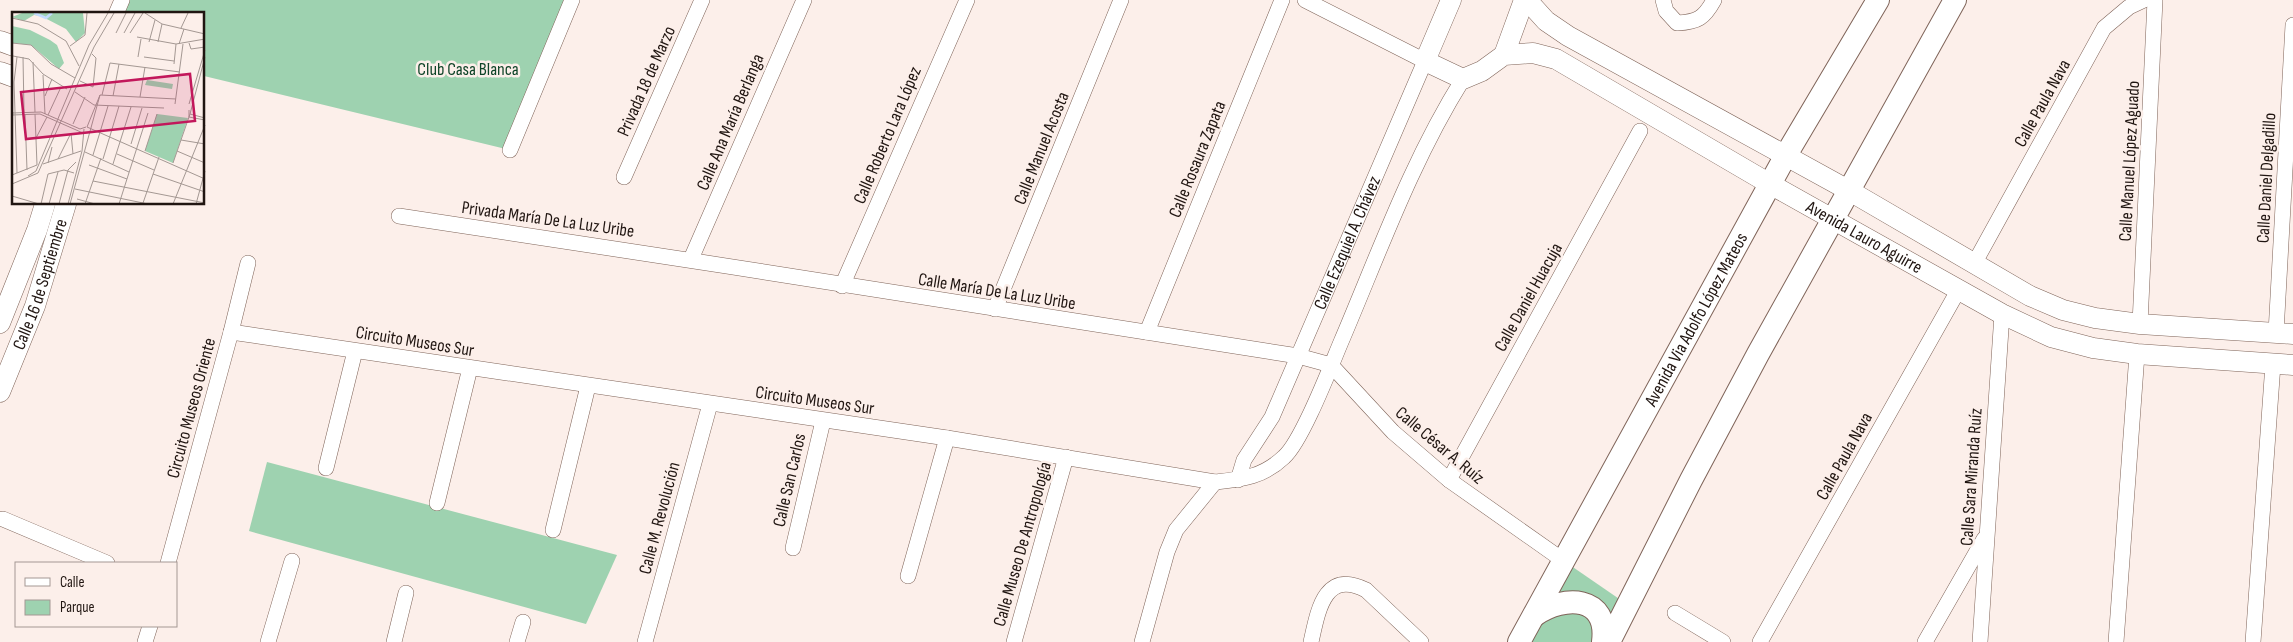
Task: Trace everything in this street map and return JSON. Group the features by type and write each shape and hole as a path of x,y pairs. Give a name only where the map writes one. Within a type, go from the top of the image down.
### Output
{"main road":[{"name":"Avenida Via Adolfo López Mateos","path":"1519,642 1786,155 1878,0"},
{"path":"1609,642 1691,480 1832,219 1955,0"},
{"path":"1535,615 1547,606 1562,602 1588,606 1601,616 1604,631 1603,642"}],"street":[{"path":"117,12 122,0"},
{"path":"510,150 572,0"},
{"name":"Privada 18 de Marzo","path":"624,177 702,0"},
{"name":"Calle Ana María Berlanga","path":"691,259 804,0"},
{"name":"Calle Roberto Lara López","path":"842,286 966,0"},
{"name":"Calle Manuel Acosta","path":"995,309 1121,0"},
{"name":"Calle Rosaura Zapata","path":"1147,332 1282,0"},
{"path":"1305,0 1463,79 1482,71 1504,55 1526,0"},
{"name":"Calle Ezequiel A. Chávez","path":"1238,480 1244,460 1272,417 1451,0"},
{"name":"Avenida Lauro Aguirre","path":"1526,0 1546,21 1568,36 1786,155 2030,296 2063,310 2095,318 2140,324 2285,333"},
{"path":"1663,0 1666,11 1678,23 1694,22 1707,13 1714,0"},
{"name":"Calle Paula Nava","path":"1974,264 2104,28 2129,7 2144,0"},
{"name":"Calle Manuel López Aguado","path":"2140,324 2155,0"},
{"name":"Calle Daniel Delgadillo","path":"2285,333 2293,25"},
{"path":"0,41 12,45"},
{"name":"Avenida Lauro Aguirre","path":"1504,55 1533,53 1556,59 1832,219 2002,314 2052,337 2093,348 2137,354 2283,364"},
{"path":"0,72 12,76"},
{"name":"Calle Ezequiel A. Chávez","path":"1332,365 1422,150 1463,79"},
{"name":"Calle Daniel Huacuja","path":"1449,480 1640,131"},
{"name":"Calle 16 de Septiembre","path":"0,323 37,230 45,205"},
{"name":"Calle 16 de Septiembre","path":"0,392 5,363 35,306 66,205"},
{"name":"Privada María De La Luz Uribe","path":"399,216 691,259"},
{"name":"Calle María De La Luz Uribe","path":"691,259 842,286 1298,356"},
{"name":"Circuito Museos Oriente","path":"168,562 248,263"},
{"name":"Calle Paula Nava","path":"1760,642 1959,289"},
{"name":"Calle Sara Miranda Ruíz","path":"1980,642 2002,314"},
{"name":"Circuito Museos Sur","path":"231,332 947,438 1215,482 1238,480 1265,473 1286,456 1302,428 1332,365"},
{"path":"326,468 355,351"},
{"path":"2116,642 2137,354"},
{"path":"1298,356 1332,365"},
{"path":"2253,642 2283,364"},
{"name":"Calle César A. Ruíz","path":"1332,365 1393,432 1449,480 1564,561"},
{"path":"437,503 470,368"},
{"path":"553,530 588,386"},
{"name":"Calle M. Revolución","path":"645,642 710,404"},
{"name":"Calle San Carlos","path":"793,548 823,421"},
{"path":"908,576 947,438"},
{"name":"Calle Museo De Antropología","path":"1014,642 1066,457"},
{"path":"1142,642 1167,552 1176,530 1215,482"},
{"path":"3,519 105,562"},
{"path":"1926,642 1986,536"},
{"path":"268,642 292,561"},
{"path":"1311,642 1323,599 1332,588 1342,584 1355,585 1366,590 1421,642"},
{"path":"394,642 406,593"},
{"path":"1675,613 1723,642"},
{"path":"517,642 523,622"},
{"path":"145,642 150,627"}],"green space":[{"name":"Club Casa Blanca","path":"121,0 572,0 510,150 205,76 205,12 116,12"},
{"path":"267,462 617,555 586,624 249,531"},
{"path":"1564,561 1628,605 1609,642 1519,642"}]}
